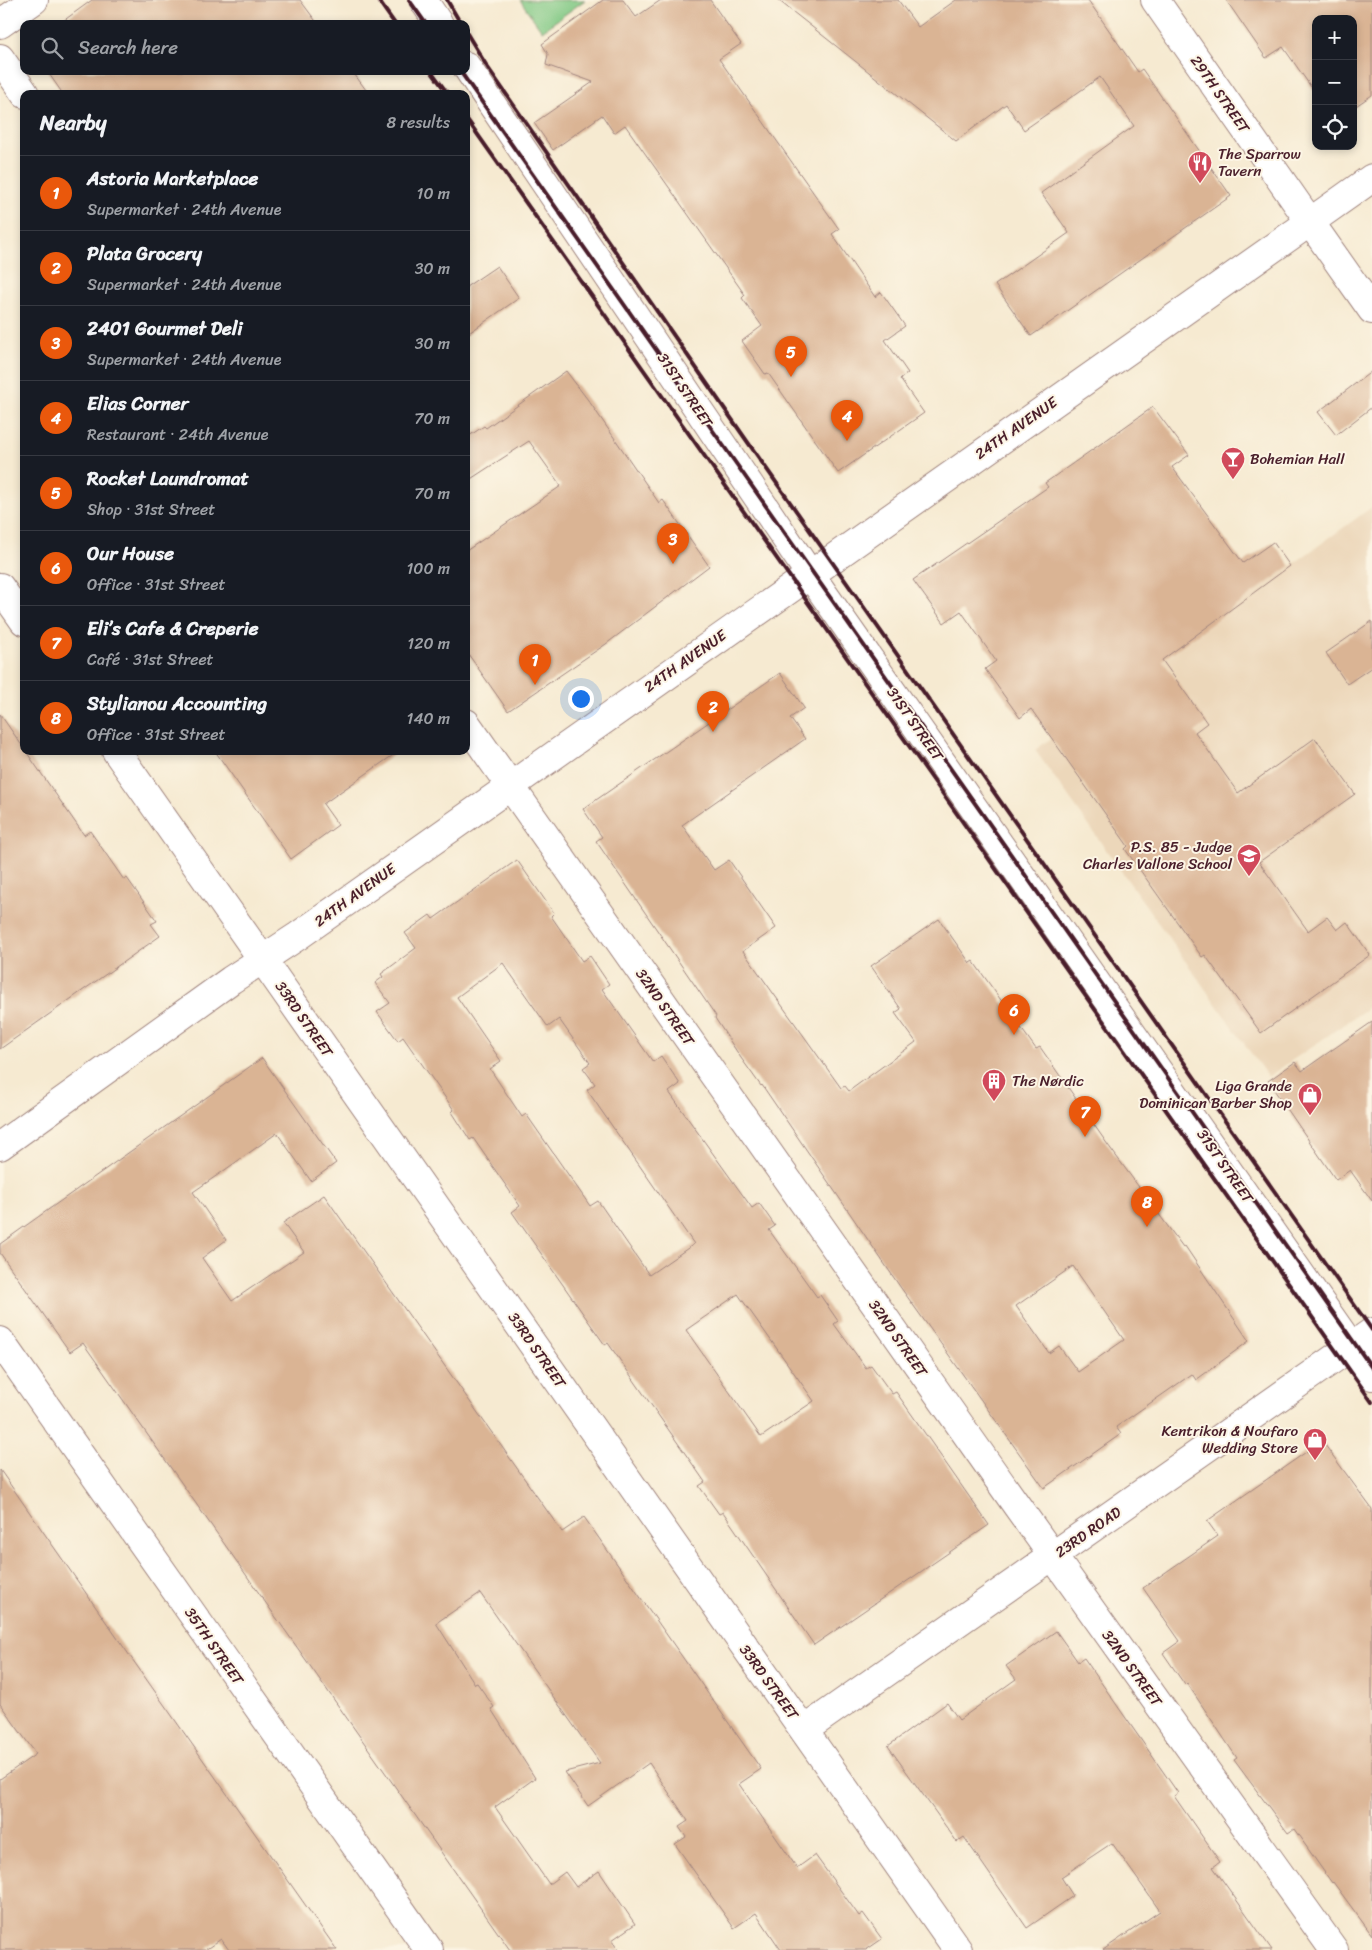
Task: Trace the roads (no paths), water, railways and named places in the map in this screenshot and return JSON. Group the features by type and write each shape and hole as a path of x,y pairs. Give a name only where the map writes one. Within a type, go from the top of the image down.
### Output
{"street":[{"path":"0,24 34,0"},
{"path":"423,0 436,20"},
{"name":"29TH STREET","path":"1155,0 1372,310"},
{"path":"0,58 22,90"},
{"name":"31ST STREET","path":"470,72 809,573 1362,1339 1372,1376"},
{"name":"24TH AVENUE","path":"0,1146 809,573 1372,178"},
{"path":"0,587 20,615"},
{"name":"32ND STREET","path":"470,729 1053,1557 1334,1950"},
{"name":"33RD STREET","path":"119,755 772,1688 804,1730 958,1950"},
{"name":"23RD ROAD","path":"804,1730 1362,1339"},
{"name":"35TH STREET","path":"0,1342 429,1950"}],"railway":[{"path":"378,0 392,20"},
{"path":"409,0 423,20"},
{"path":"447,0 459,20"},
{"path":"470,39 488,68 747,441 1372,1330"},
{"path":"434,75 445,90"},
{"path":"463,75 1372,1368"},
{"path":"470,124 1372,1402"}],"place":[{"name":"The Sparrow Tavern","path":"1200,184"},
{"name":"Rocket Laundromat","path":"791,377"},
{"name":"Elias Corner","path":"847,441"},
{"name":"Bohemian Hall","path":"1233,480"},
{"name":"2401 Gourmet Deli","path":"673,564"},
{"name":"Astoria Marketplace","path":"535,685"},
{"name":"Plata Grocery","path":"713,732"},
{"name":"P.S. 85 - Judge Charles Vallone School","path":"1249,877"},
{"name":"Our House","path":"1014,1035"},
{"name":"The Nørdic","path":"994,1102"},
{"name":"Liga Grande Dominican Barber Shop","path":"1310,1116"},
{"name":"Eli’s Cafe & Creperie","path":"1085,1137"},
{"name":"Stylianou Accounting","path":"1147,1227"},
{"name":"Kentrikon & Noufaro Wedding Store","path":"1315,1461"}]}
